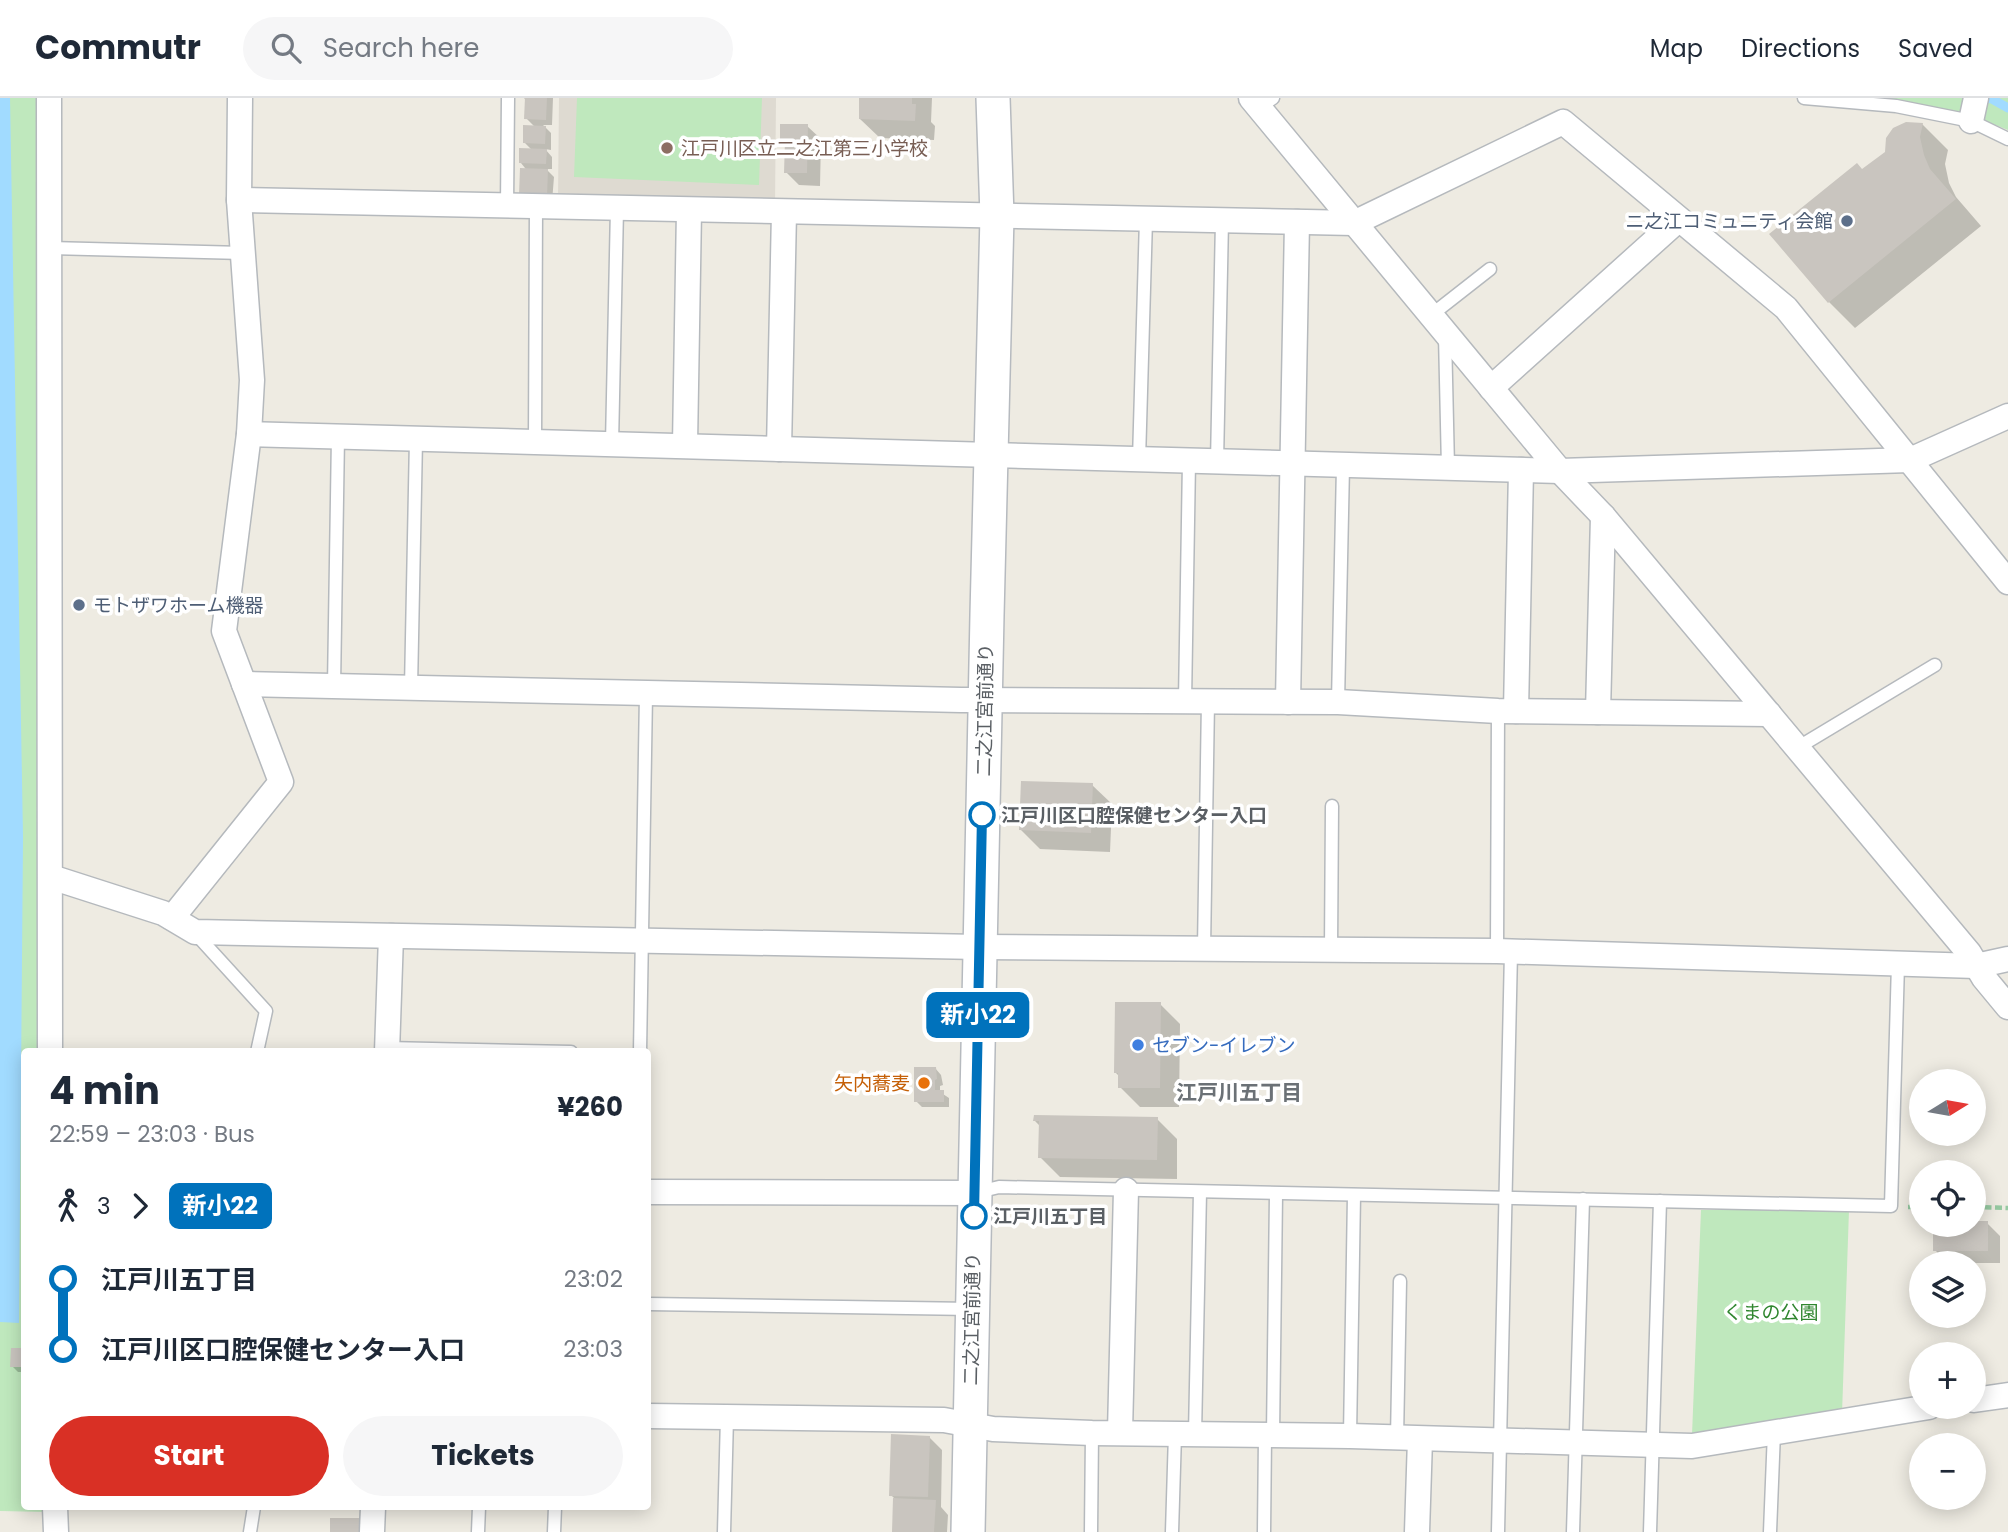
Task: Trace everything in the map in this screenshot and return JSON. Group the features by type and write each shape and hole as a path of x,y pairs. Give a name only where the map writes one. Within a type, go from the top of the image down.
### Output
{"street":[{"path":"49,98 50,1048"},
{"path":"172,918 281,782 224,631 249,434 253,380 239,200 240,98"},
{"name":"二之江宮前通り","path":"968,1532 997,216 993,98"},
{"path":"1261,101 1354,223 1438,325 1560,471 1603,516 1969,953 2008,1007"},
{"path":"239,200 1354,223 1563,122 1786,307 2008,582"},
{"path":"685,445 689,210"},
{"path":"779,449 784,212"},
{"path":"1491,388 1678,220"},
{"path":"1288,702 1297,222"},
{"path":"249,434 1560,471 1910,460 2008,416"},
{"path":"1507,711 1521,470"},
{"path":"1598,712 1603,516"},
{"path":"244,684 646,694 1338,702 1507,711 1769,714"},
{"path":"51,877 163,913 195,933 979,947 1504,952 1976,966 2008,959"},
{"path":"387,1048 391,936"},
{"path":"1120,1432 1126,1190"},
{"path":"651,1192 974,1193"},
{"path":"1986,1398 2008,1395"},
{"path":"651,1416 944,1420 970,1426 1092,1433 1350,1436 1692,1446 1909,1410"},
{"path":"1408,1438 1417,1532"},
{"path":"55,1510 56,1532"},
{"path":"372,1532 373,1510"}],"lane":[{"path":"507,206 508,98"},
{"path":"1804,98 1974,110 2008,139"},
{"path":"535,442 536,206"},
{"path":"612,444 617,208"},
{"path":"1139,460 1146,219"},
{"path":"1217,462 1222,221"},
{"path":"50,248 243,253"},
{"path":"1448,468 1438,325 1490,269"},
{"path":"334,686 338,436"},
{"path":"411,688 416,439"},
{"path":"1189,461 1205,948"},
{"path":"1338,702 1343,466"},
{"path":"1797,748 1935,665"},
{"path":"640,1048 646,694"},
{"path":"1498,1532 1506,1198 1504,952 1507,711"},
{"path":"1331,949 1332,806"},
{"path":"195,933 266,1011 258,1048"},
{"path":"974,1193 999,1187 1891,1206 1898,964"},
{"path":"1172,1532 1185,1434 1200,1192"},
{"path":"1264,1532 1276,1194"},
{"path":"1350,1436 1354,1195"},
{"path":"1573,1532 1583,1199"},
{"path":"1650,1532 1660,1201"},
{"path":"1400,1281 1408,1438"},
{"path":"651,1304 972,1308"},
{"path":"724,1532 727,1417"},
{"path":"1770,1532 1773,1432"},
{"path":"1091,1532 1092,1433"},
{"path":"250,1532 254,1510"},
{"path":"478,1532 479,1510"},
{"path":"554,1532 555,1510"}],"path":[{"path":"1986,1207 2008,1208"}],"shaded area":[{"name":"江戸川区立二之江第三小学校","path":"559,98 776,98 775,205 558,199"}],"green space":[{"path":"0,98 45,98 45,1048 21,1048 21,1510 46,1512 0,1511"},
{"name":"江戸川区立二之江第三小学校","path":"577,98 762,98 759,185 574,177"},
{"path":"1864,98 2008,98 2008,130 1955,113"},
{"name":"くまの公園","path":"1701,1210 1849,1210 1842,1414 1692,1435"}],"water":[{"path":"0,98 10,98 23,837 19,1323 0,1322"}],"building":[{"path":"525,98 547,98 546,120 524,119"},
{"path":"859,98 912,98 912,104 916,104 915,121 859,119"},
{"path":"1906,122 1923,123 1920,137 1930,169 1956,199 1828,303 1769,234 1857,163 1862,169 1885,152 1886,138 1893,128"},
{"path":"780,124 808,124 807,173 784,173 785,140 780,140"},
{"path":"523,125 546,126 545,144 523,143"},
{"path":"519,148 547,149 546,164 519,163"},
{"path":"520,168 548,169 547,197 519,195"},
{"path":"1021,781 1093,783 1091,833 1019,830"},
{"path":"1115,1002 1161,1002 1160,1088 1118,1088 1118,1073 1114,1073"},
{"path":"914,1067 936,1067 935,1090 944,1090 944,1102 914,1102"},
{"path":"1034,1115 1158,1117 1157,1160 1038,1158 1039,1121 1033,1121"},
{"path":"1988,1221 1988,1251 1933,1251 1933,1237 1986,1237"},
{"path":"11,1348 21,1348 21,1367 10,1367"},
{"path":"891,1434 930,1436 928,1497 889,1496"},
{"path":"893,1498 936,1500 934,1532 892,1532"},
{"path":"330,1518 365,1518 364,1532 330,1532"}],"waterway":[{"path":"1985,98 2008,108"}],"bus line":[{"name":"新小22","path":"974,1216 982,815"}],"place":[{"name":"江戸川区立二之江第三小学校","path":"667,148"},
{"name":"ニ之江コミュニティ会館","path":"1847,221"},
{"name":"モトザワホーム機器","path":"79,605"},
{"name":"江戸川区口腔保健センター入口","path":"982,815"},
{"name":"セブン-イレブン","path":"1138,1045"},
{"name":"矢内蕎麦","path":"924,1083"},
{"name":"江戸川五丁目","path":"974,1216"}],"district":[{"name":"江戸川五丁目","path":"1239,1092"}]}
